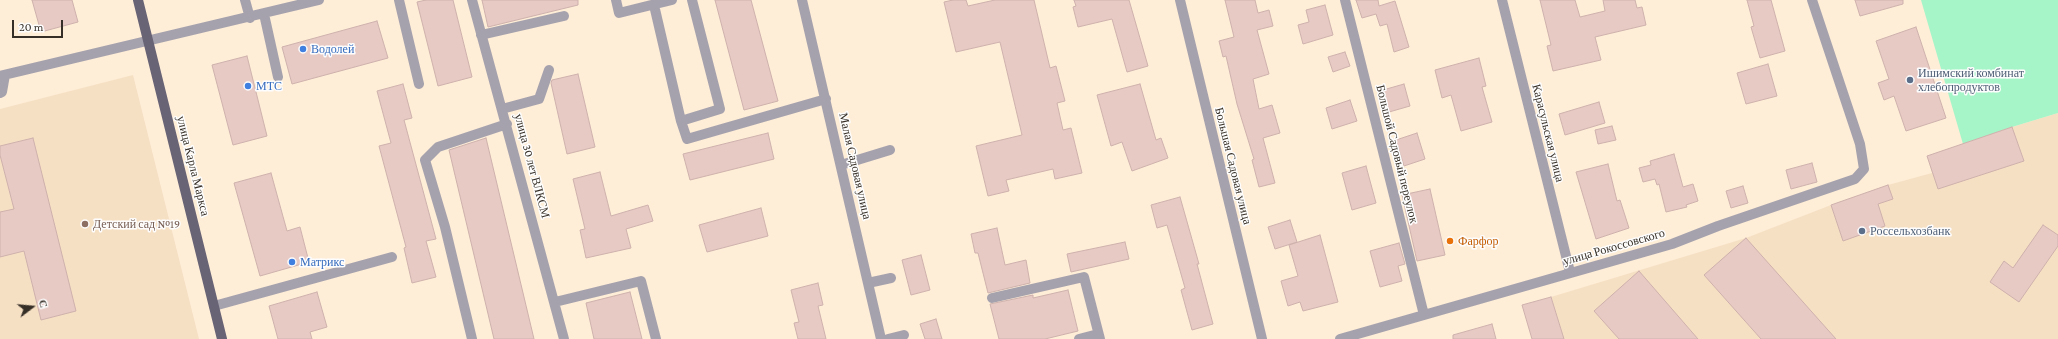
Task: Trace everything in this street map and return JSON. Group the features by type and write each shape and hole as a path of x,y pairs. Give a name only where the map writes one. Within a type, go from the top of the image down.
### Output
{"main road":[{"name":"улица Карла Маркса","path":"138,0 222,339"}],"street":[{"path":"245,0 250,18"},
{"path":"0,93 2,92 3,76 250,18 319,0"},
{"path":"399,0 419,84"},
{"name":"улица 30 лет ВЛКСМ","path":"472,0 507,124 564,339"},
{"path":"616,0 619,13 672,0"},
{"path":"681,121 720,109 692,0"},
{"name":"Малая Садовая улица","path":"802,0 881,339"},
{"name":"Большая Садовая улица","path":"1180,0 1262,339"},
{"name":"Большой Садовый переулок","path":"1345,0 1424,315"},
{"name":"Карасульская улица","path":"1502,0 1570,272"},
{"name":"улица Рокоссовского","path":"1340,339 1672,244 1718,226 1855,179 1864,168 1860,144 1812,0"},
{"path":"654,5 681,121 687,139 826,99"},
{"path":"264,14 278,76"},
{"path":"481,35 564,16"},
{"path":"502,109 539,99 549,70"},
{"path":"472,339 445,227 425,160 438,147 507,124"},
{"path":"841,165 890,150"},
{"path":"214,306 392,257"},
{"path":"992,298 1084,277 1099,337 1079,339"},
{"path":"868,284 891,278"},
{"path":"555,302 641,281 656,339"},
{"path":"888,339 904,335"}],"shaded area":[{"name":"Детский сад №19","path":"133,75 199,339 0,339 0,109"},
{"path":"2058,113 2058,339 1535,339 1561,331 1551,297 1746,238 1888,185 1932,173 1927,156"}],"green space":[{"path":"1921,0 2058,0 2058,113 1963,144"}],"building":[{"path":"32,0 72,0 78,22 41,32"},
{"path":"426,0 453,0 472,77 438,86 417,2"},
{"path":"482,0 578,0 578,5 488,27"},
{"path":"715,0 751,0 778,101 744,110"},
{"path":"966,0 968,6 995,0 1034,0 1050,68 1056,66 1065,101 1057,103 1063,130 1071,128 1082,173 1055,179 1053,169 1006,180 1009,191 988,196 976,146 1022,135 1000,42 956,52 944,2"},
{"path":"1074,0 1129,0 1148,66 1127,72 1112,19 1078,27 1073,7 1076,6"},
{"path":"1225,0 1255,0 1258,13 1269,10 1273,26 1257,30 1269,74 1253,79 1259,109 1272,105 1280,133 1263,138 1275,183 1259,187 1252,160 1254,159 1237,104 1226,56 1223,57 1219,41 1234,37"},
{"path":"1356,0 1378,0 1379,6 1395,1 1409,47 1394,52 1387,24 1380,26 1376,14 1362,18"},
{"path":"1540,0 1575,0 1580,17 1605,11 1603,0 1635,0 1637,8 1642,7 1646,25 1595,37 1601,60 1553,71 1547,46 1551,45"},
{"path":"1747,0 1771,0 1785,51 1760,58 1751,27 1754,26"},
{"path":"1855,0 1903,0 1903,4 1860,16"},
{"path":"1325,5 1333,35 1303,44 1298,25 1309,22 1306,10"},
{"path":"377,21 388,58 292,84 282,47"},
{"path":"1916,27 1946,118 1906,131 1894,96 1884,100 1878,83 1889,79 1876,41"},
{"path":"1345,52 1350,66 1333,72 1328,57"},
{"path":"247,56 267,136 233,145 212,65"},
{"path":"1479,58 1486,86 1482,87 1492,122 1461,131 1451,95 1442,98 1435,70"},
{"path":"1768,64 1777,96 1746,104 1737,73"},
{"path":"578,74 595,147 567,154 551,83 552,80"},
{"path":"403,84 412,118 404,120 436,239 426,241 436,277 412,283 404,248 406,247 379,146 391,143 377,91"},
{"path":"1140,84 1156,140 1161,138 1168,158 1132,171 1122,142 1111,146 1097,95"},
{"path":"1404,84 1410,106 1389,112 1383,90"},
{"path":"1350,100 1357,121 1332,129 1326,108"},
{"path":"1599,102 1605,123 1565,135 1559,114"},
{"path":"1612,126 1616,140 1598,144 1595,130"},
{"path":"2012,127 2024,161 1938,189 1927,156"},
{"path":"768,133 774,159 690,180 683,154"},
{"path":"1417,133 1425,159 1404,166 1396,140"},
{"path":"33,138 76,311 41,320 24,251 0,257 0,212 14,209 0,155 0,146"},
{"path":"486,138 534,339 494,339 449,150"},
{"path":"1674,154 1683,187 1693,184 1698,201 1686,205 1687,207 1666,212 1659,184 1657,185 1655,179 1643,182 1639,168 1651,165 1650,161"},
{"path":"1812,163 1817,182 1791,189 1786,170"},
{"path":"1608,164 1617,201 1620,200 1629,228 1596,239 1576,172"},
{"path":"1366,166 1376,203 1352,210 1342,173"},
{"path":"600,172 611,216 648,205 653,221 626,229 631,248 586,258 580,230 585,229 573,179"},
{"path":"271,173 287,231 300,227 309,262 260,276 234,183"},
{"path":"1888,185 1893,199 1878,204 1885,226 1843,241 1831,205"},
{"path":"1743,186 1748,203 1731,208 1726,191"},
{"path":"1430,189 1445,255 1417,261 1402,195"},
{"path":"1180,197 1199,264 1197,264 1213,324 1192,330 1181,290 1185,288 1167,225 1157,228 1151,205"},
{"path":"761,208 768,236 707,252 699,225"},
{"path":"1290,220 1297,242 1275,249 1268,227"},
{"path":"2043,225 2058,235 2058,246 2019,302 1990,282 2004,261 2013,268"},
{"path":"997,228 1005,265 1026,260 1030,283 988,293 978,253 975,253 971,234"},
{"path":"1320,235 1338,302 1303,311 1300,302 1288,306 1281,281 1298,276 1289,245"},
{"path":"1746,238 1836,339 1761,339 1704,275"},
{"path":"1125,242 1129,259 1071,272 1067,254"},
{"path":"1399,243 1405,264 1398,266 1402,281 1380,287 1370,251"},
{"path":"921,255 930,290 911,295 902,260"},
{"path":"1639,271 1698,339 1619,339 1594,311"},
{"path":"818,283 823,305 818,306 826,339 798,339 794,323 799,322 791,290"},
{"path":"1068,290 1078,331 1045,339 999,339 990,304 1033,295 1033,298"},
{"path":"317,292 327,327 310,332 312,339 278,339 269,306"},
{"path":"630,292 642,339 594,339 586,303"},
{"path":"1551,297 1564,339 1532,339 1522,305"},
{"path":"936,319 942,339 925,339 920,324"},
{"path":"1492,324 1496,339 1453,339 1453,335"}],"place":[{"name":"Водолей","path":"303,49"},
{"name":"Ишимский комбинат хлебопродуктов","path":"1910,80"},
{"name":"МТС","path":"248,86"},
{"name":"Детский сад №19","path":"85,224"},
{"name":"Россельхозбанк","path":"1862,231"},
{"name":"Фарфор","path":"1450,241"},
{"name":"Матрикс","path":"292,262"}]}
